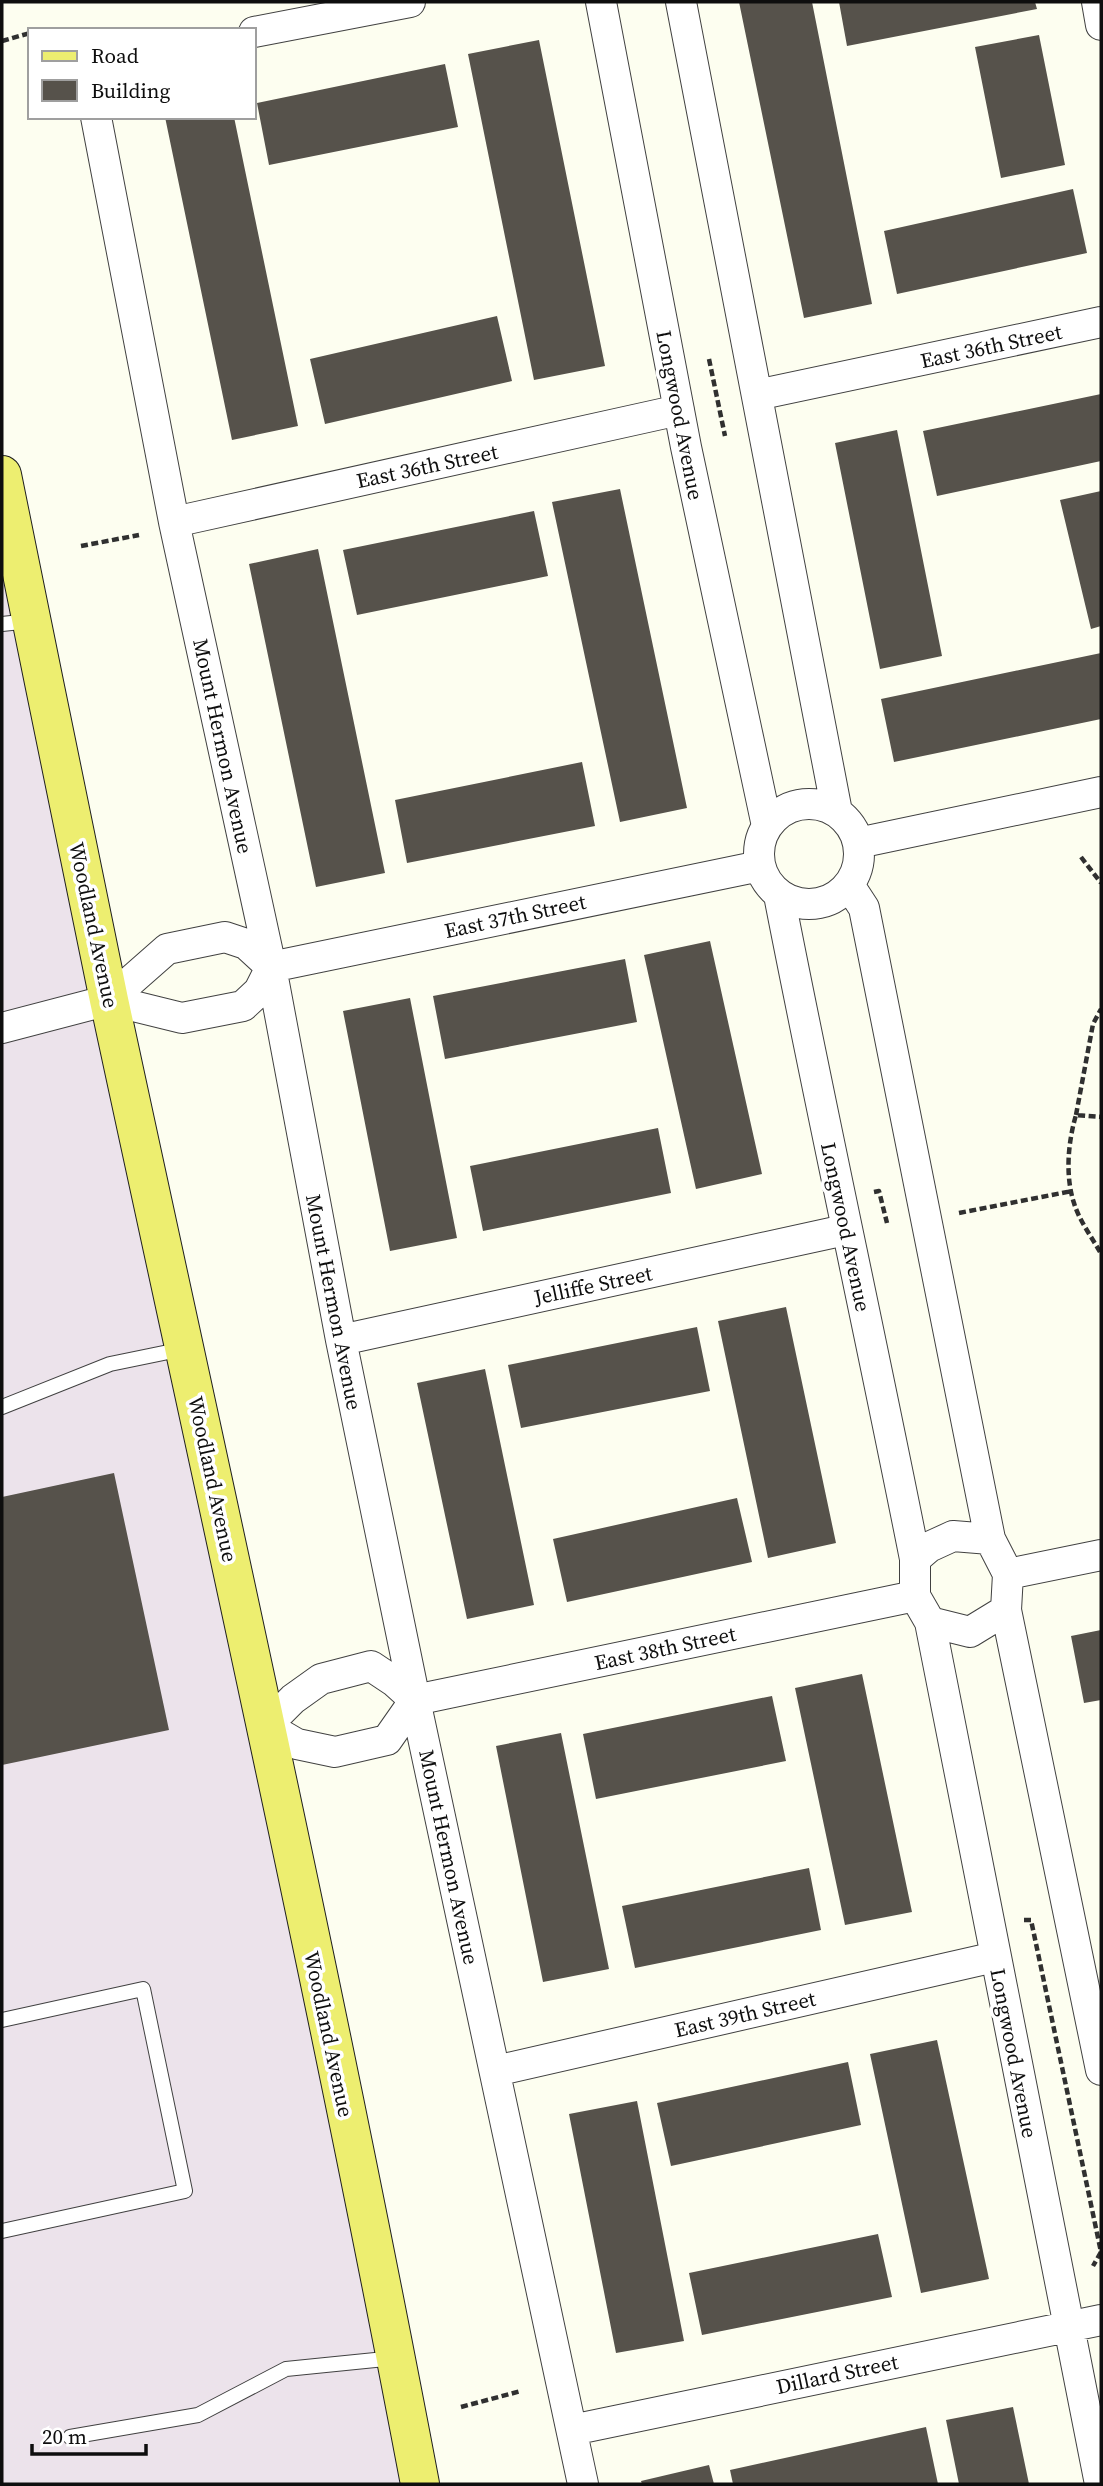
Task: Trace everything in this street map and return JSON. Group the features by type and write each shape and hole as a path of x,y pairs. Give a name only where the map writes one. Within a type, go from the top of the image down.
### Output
{"main road":[{"name":"Woodland Avenue","path":"2,475 17,623 109,1000 185,1349 266,1727 420,2484"}],"street":[{"path":"256,32 410,2"},
{"name":"Longwood Avenue","path":"601,2 679,410 767,826"},
{"path":"681,2 836,812"},
{"path":"1097,2 1101,25"},
{"name":"Mount Hermon Avenue","path":"96,119 174,522 271,967 341,1340 415,1700 583,2484"},
{"name":"East 36th Street","path":"757,395 1101,322"},
{"name":"East 36th Street","path":"174,522 679,410"},
{"path":"858,843 1101,792"},
{"path":"822,805 836,812 854,831 858,843 856,872 849,885 838,896 823,903 808,905 792,902 770,887 760,866 761,838 777,815 791,807 822,805"},
{"name":"East 37th Street","path":"271,967 760,866"},
{"path":"849,885 864,908 990,1539 1008,1574 1006,1610 1097,2025 1101,2070"},
{"name":"Longwood Avenue","path":"779,894 845,1230 915,1559"},
{"path":"2,1028 109,1000 167,949 225,937 246,944 271,967 259,991 243,1006 182,1018 109,1000"},
{"name":"Jelliffe Street","path":"341,1340 845,1230"},
{"path":"990,1539 953,1536 929,1547 915,1559 915,1596 930,1622 970,1632 1006,1610"},
{"path":"1008,1574 1101,1555"},
{"name":"East 38th Street","path":"415,1700 915,1596"},
{"name":"Longwood Avenue","path":"930,1622 1100,2484"},
{"path":"371,1666 415,1700 387,1740 335,1752 297,1744 266,1727 293,1699 321,1679 371,1666"},
{"name":"East 39th Street","path":"495,2071 995,1957"},
{"name":"Dillard Street","path":"572,2430 1101,2320"}],"lane":[{"path":"2,1407 110,1364 185,1349"},
{"path":"2,2020 143,1989 186,2190 2,2231"},
{"path":"70,2437 198,2415 286,2369 396,2358"}],"path":[{"path":"2,41 28,34"},
{"path":"709,359 725,436"},
{"path":"81,546 139,535"},
{"path":"1081,857 1101,883"},
{"path":"1101,1009 1093,1024 1071,1133 1069,1158 1073,1203 1101,1253"},
{"path":"1076,1115 1101,1117"},
{"path":"950,1215 1072,1191"},
{"path":"1018,1921 1031,1920 1101,2252 1091,2269"},
{"path":"461,2407 521,2391"}],"shaded area":[{"path":"2,475 420,2484 2,2484"}],"building":[{"path":"739,2 812,2 872,304 804,318"},
{"path":"839,2 1035,2 1037,9 847,46"},
{"path":"1039,35 1065,165 1001,178 975,47"},
{"path":"539,40 605,366 534,380 468,54"},
{"path":"445,64 458,127 269,165 257,103"},
{"path":"165,119 234,119 298,426 232,440"},
{"path":"1073,189 1087,253 897,294 884,231"},
{"path":"497,316 512,381 325,424 310,359"},
{"path":"1101,394 1101,461 937,496 923,431"},
{"path":"897,430 942,656 880,669 835,443"},
{"path":"620,489 687,808 620,822 552,502"},
{"path":"1101,491 1101,626 1091,629 1060,500"},
{"path":"534,511 548,576 357,615 343,550"},
{"path":"318,549 385,873 316,887 249,564"},
{"path":"1101,653 1101,719 894,762 881,699"},
{"path":"582,762 595,826 407,863 395,800"},
{"path":"710,941 762,1174 696,1189 644,955"},
{"path":"625,959 637,1022 445,1059 433,996"},
{"path":"410,998 457,1238 390,1251 343,1011"},
{"path":"658,1128 671,1193 483,1231 470,1166"},
{"path":"786,1307 836,1543 768,1558 718,1321"},
{"path":"697,1327 710,1391 521,1428 508,1365"},
{"path":"485,1369 534,1605 467,1619 417,1383"},
{"path":"114,1473 169,1730 2,1765 2,1497"},
{"path":"737,1498 752,1562 567,1602 553,1539"},
{"path":"1101,1630 1101,1700 1084,1703 1071,1636"},
{"path":"862,1674 912,1912 845,1925 795,1688"},
{"path":"772,1696 786,1761 596,1799 583,1734"},
{"path":"561,1733 609,1969 543,1982 496,1746"},
{"path":"809,1868 821,1930 635,1968 622,1906"},
{"path":"937,2040 989,2279 921,2293 870,2054"},
{"path":"848,2062 861,2125 671,2166 657,2103"},
{"path":"637,2101 684,2341 616,2353 569,2114"},
{"path":"878,2234 892,2297 702,2335 689,2273"},
{"path":"1013,2407 1029,2484 959,2484 946,2420"},
{"path":"926,2427 938,2484 733,2484 730,2470"},
{"path":"709,2465 714,2484 642,2484 641,2481"}]}
